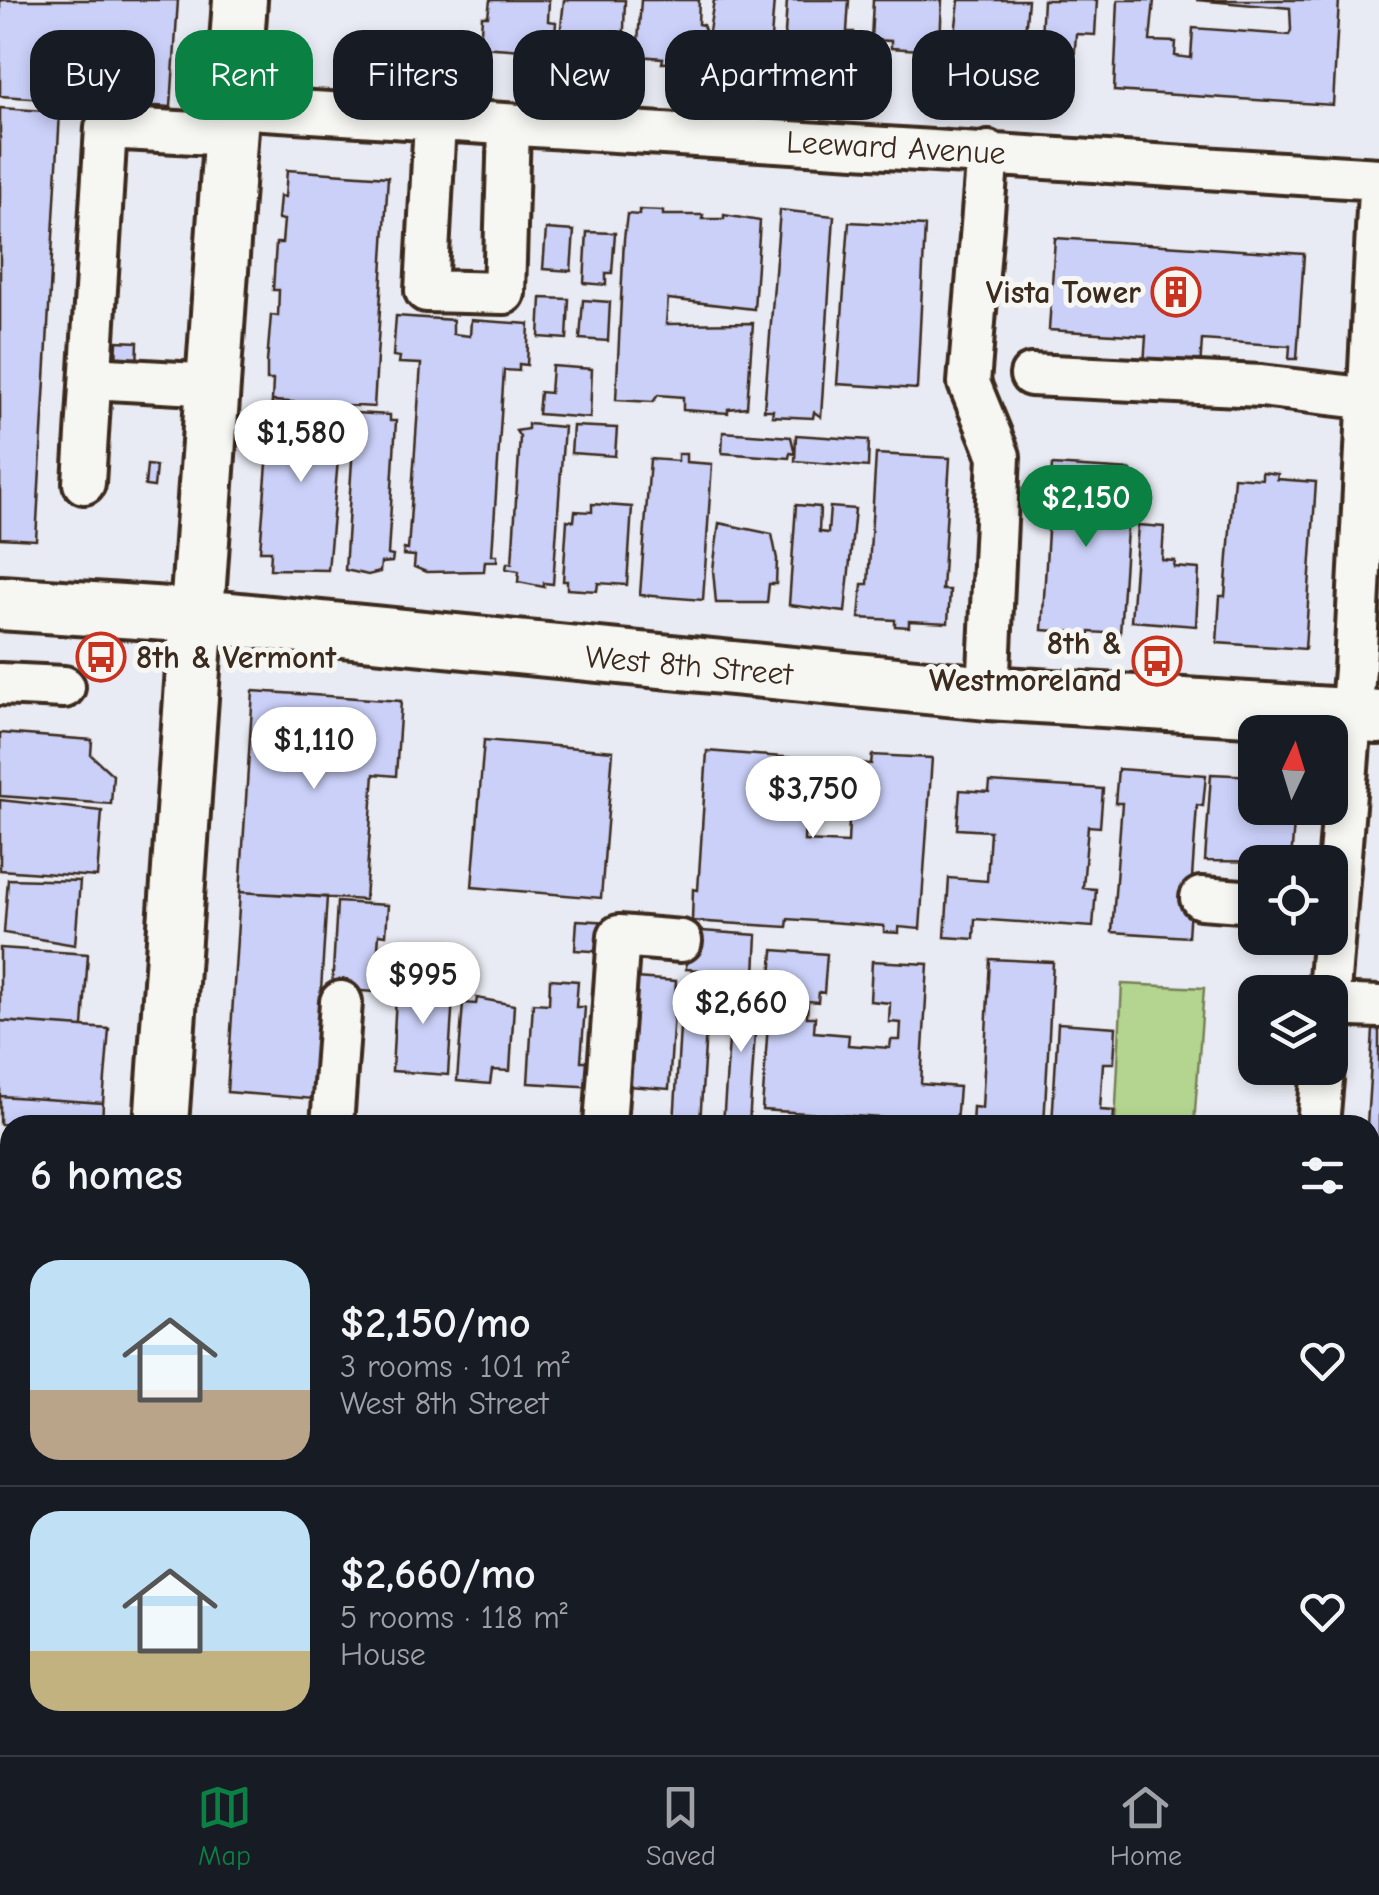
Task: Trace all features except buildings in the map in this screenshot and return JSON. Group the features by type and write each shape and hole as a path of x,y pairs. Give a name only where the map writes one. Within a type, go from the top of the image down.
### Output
{"main road":[{"path":"162,1115 200,616 240,0"},
{"name":"West 8th Street","path":"0,604 200,616 988,692 1365,716"}],"street":[{"name":"Leeward Avenue","path":"90,378 106,128 232,121 435,122 988,152 1379,179"},
{"path":"435,122 426,290 504,293 509,127"},
{"path":"988,152 969,383 999,456 988,692"},
{"path":"1343,845 1365,716 1379,190"},
{"path":"1031,375 1261,386 1372,398"},
{"path":"84,483 90,378 215,385"},
{"path":"0,684 64,687"},
{"path":"1202,898 1238,901"},
{"path":"606,1115 620,936 681,941"},
{"path":"333,1115 341,1002"},
{"path":"1348,1006 1379,1007"},
{"path":"1319,1115 1322,1085"}],"green space":[{"path":"1122,984 1204,988 1195,1115 1115,1115"}],"place":[{"name":"Vista Tower","path":"1176,292"},
{"name":"8th & Vermont","path":"101,657"},
{"name":"8th & Westmoreland","path":"1157,661"}]}
